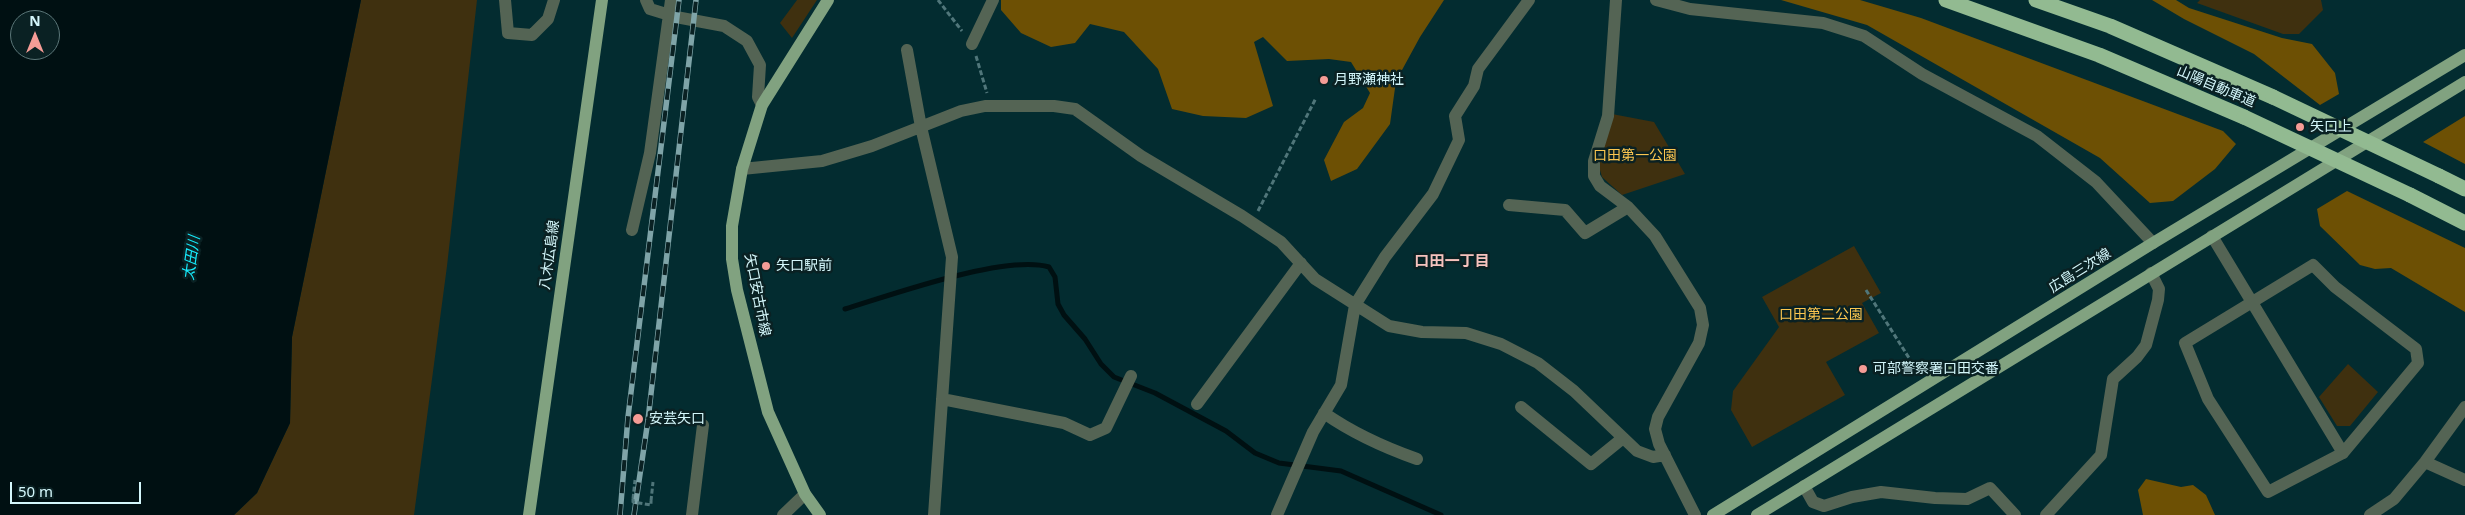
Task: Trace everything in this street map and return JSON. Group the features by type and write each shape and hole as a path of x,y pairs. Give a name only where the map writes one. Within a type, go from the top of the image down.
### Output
{"highway":[{"name":"山陽自動車道","path":"1946,0 2099,55 2244,117 2465,223"},
{"name":"山陽自動車道","path":"2036,0 2110,26 2273,97 2465,189"}],"main road":[{"name":"八木広島線","path":"528,515 602,0"},
{"name":"矢口安古市線","path":"820,515 805,494 768,412 737,290 732,259 732,226 742,169 762,105 828,0"},
{"name":"広島三次線","path":"1712,515 2465,55"},
{"path":"1757,515 2465,82"}],"street":[{"path":"505,0 508,33 532,35 548,20 554,0"},
{"path":"646,0 650,9 724,26 747,41 760,65 758,97 762,105"},
{"path":"632,230 650,153 671,0"},
{"path":"972,44 993,0"},
{"path":"1277,515 1313,432 1341,385 1355,305 1385,257 1433,194 1459,140 1455,116 1474,86 1478,69 1529,0"},
{"path":"1616,0 1608,116 1594,161 1594,176 1600,186 1628,207 1655,236 1700,308 1703,325 1699,343 1658,417 1655,429 1664,455 1696,515"},
{"path":"1656,0 1690,9 1823,23 1864,36 1922,74 2036,136 2096,182 2153,244"},
{"path":"906,50 952,257 934,515"},
{"path":"742,169 822,160 872,146 961,112 985,106 1054,106 1075,109 1141,156 1281,242 1315,279 1389,326 1422,332 1466,333 1501,344 1538,363 1574,391 1637,451 1653,457 1664,455"},
{"path":"1509,205 1565,210 1585,233 1628,207"},
{"path":"2212,236 2343,452"},
{"path":"1197,404 1300,263"},
{"path":"2313,265 2335,287 2416,349 2418,363 2343,452 2268,492 2208,399 2185,343 2313,265"},
{"path":"2046,515 2101,455 2114,379 2137,357 2146,344 2158,300 2159,289 2151,273"},
{"path":"942,399 1064,423 1090,435 1106,428 1131,376"},
{"path":"1521,407 1592,464 1623,438"},
{"path":"2370,515 2394,499 2426,462 2465,407"},
{"path":"1324,413 1351,432 1382,447 1417,459"},
{"path":"692,515 703,425"},
{"path":"2426,462 2465,480"},
{"path":"1804,486 1813,502 1824,506 1852,497 1881,492 1935,498 1967,499 1990,488 2016,515"},
{"path":"783,515 805,494"}],"path":[{"path":"1252,223 1316,98"},
{"path":"1866,290 1916,369"},
{"path":"635,480 633,502 651,505 653,482"}],"green space":[{"path":"361,0 477,0 447,266 414,515 234,515 257,493 290,423 292,337"},
{"path":"797,0 817,0 792,38 780,23"},
{"path":"2200,0 2321,0 2323,10 2299,34 2283,34 2197,3"},
{"name":"口田第一公園","path":"1612,114 1654,122 1685,174 1622,195 1602,177 1598,163"},
{"name":"口田第二公園","path":"1854,246 1881,293 1862,303 1879,333 1826,362 1845,395 1752,447 1731,410 1733,391 1779,327 1762,297"},
{"path":"2348,364 2378,392 2350,426 2337,426 2319,397"}],"shaded area":[{"path":"1001,0 1444,0 1420,37 1396,81 1390,124 1357,169 1331,181 1324,160 1344,122 1363,108 1370,93 1351,62 1329,59 1287,61 1263,37 1254,42 1273,106 1246,118 1203,116 1172,109 1158,69 1124,32 1090,24 1075,43 1051,47 1021,33 1001,10"},
{"path":"1781,0 1860,0 1921,18 2223,131 2236,144 2215,169 2173,201 2150,203 2100,158 1867,25"},
{"path":"2152,0 2176,0 2189,8 2282,38 2312,44 2335,73 2339,94 2320,105 2254,54 2184,19"},
{"path":"2465,116 2465,164 2423,142"},
{"path":"2347,191 2465,248 2465,312 2391,268 2375,269 2360,265 2320,226 2317,209"},
{"path":"2146,479 2181,487 2193,485 2206,495 2215,515 2143,515 2138,490"}],"water":[{"name":"太田川","path":"0,0 361,0 292,337 290,423 257,493 234,515 0,515"}],"waterway":[{"path":"845,309 918,286 977,271 1029,264 1049,267 1055,277 1058,304 1064,315 1085,339 1101,364 1114,377 1155,393 1226,431 1255,453 1279,463 1341,471 1441,515"}],"railway":[{"path":"620,515 628,417 679,0"},
{"path":"634,515 648,420 696,0"}],"place":[{"name":"月野瀬神社","path":"1324,80"},
{"name":"矢口上","path":"2300,127"},
{"name":"矢口駅前","path":"766,266"},
{"name":"可部警察署口田交番","path":"1863,369"},
{"name":"安芸矢口","path":"638,419"}],"district":[{"name":"口田一丁目","path":"1452,262"}]}
